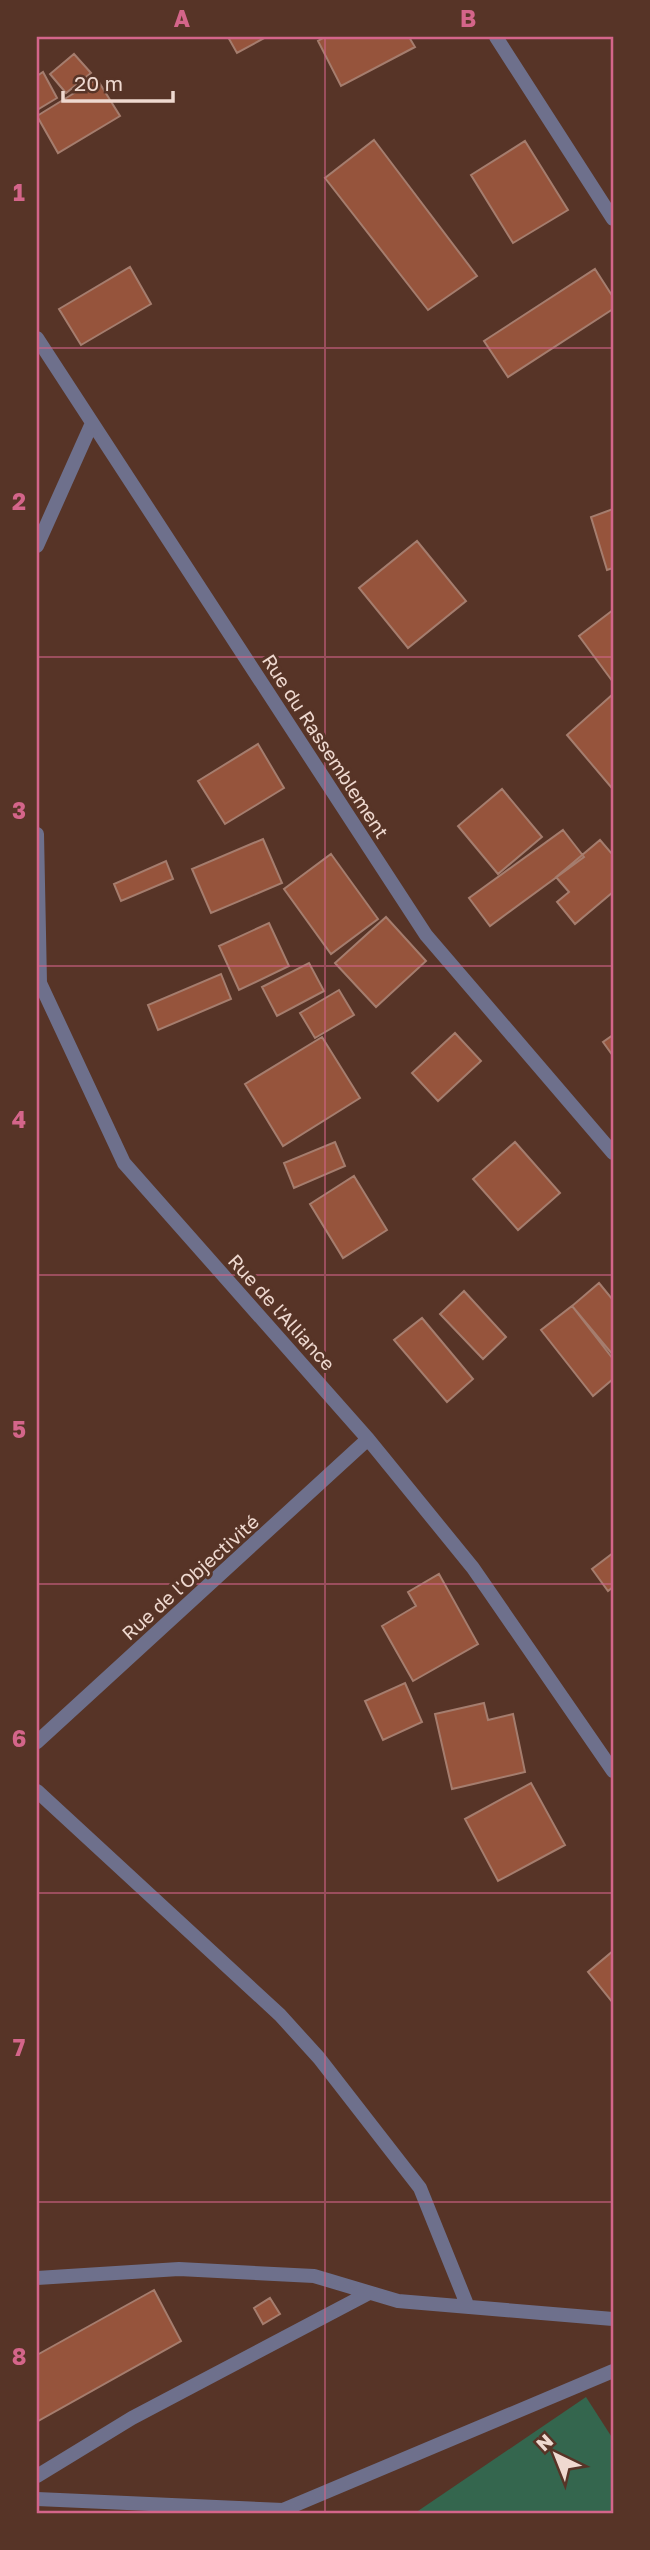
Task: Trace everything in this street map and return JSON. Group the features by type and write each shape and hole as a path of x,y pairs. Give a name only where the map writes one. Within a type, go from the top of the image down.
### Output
{"street":[{"path":"496,37 613,219"},
{"name":"Rue du Rassemblement","path":"37,338 426,935 613,1153"},
{"path":"37,546 92,423"},
{"name":"Rue de l'Alliance","path":"37,834 40,983 124,1163 368,1439 473,1568 613,1771"},
{"name":"Rue de l'Objectivité","path":"37,1742 368,1439"},
{"path":"37,1791 280,2015 319,2057 420,2188 468,2307"},
{"path":"37,2278 178,2269 313,2276 398,2301 613,2319"},
{"path":"37,2476 132,2418 369,2292"},
{"path":"37,2499 283,2510 613,2371"}],"green space":[{"path":"586,2397 613,2439 613,2513 415,2513"}],"building":[{"path":"228,37 266,37 237,53"},
{"path":"325,37 409,37 415,47 341,86 318,41"},
{"path":"74,54 91,73 66,93 50,74"},
{"path":"43,72 57,98 37,110 37,76"},
{"path":"97,79 120,116 58,153 37,116"},
{"path":"374,140 477,276 428,310 325,178"},
{"path":"525,141 568,210 513,243 471,175"},
{"path":"130,267 151,304 81,345 59,309"},
{"path":"595,269 613,297 613,309 508,377 484,341"},
{"path":"613,509 613,568 607,570 591,517"},
{"path":"417,541 466,601 408,648 359,588"},
{"path":"613,610 613,682 579,636"},
{"path":"613,694 613,785 611,787 567,735"},
{"path":"258,744 284,788 225,824 198,781"},
{"path":"502,789 542,837 498,874 458,826"},
{"path":"563,830 584,857 490,926 469,898"},
{"path":"263,839 282,883 211,913 192,869"},
{"path":"600,840 613,855 613,892 575,924 557,902 569,892 556,877"},
{"path":"331,854 378,919 331,954 284,889"},
{"path":"166,861 173,879 121,901 114,884"},
{"path":"386,917 426,961 376,1007 335,963"},
{"path":"269,923 289,966 239,990 219,946"},
{"path":"309,963 324,991 277,1016 262,987"},
{"path":"221,974 231,999 158,1030 148,1005"},
{"path":"339,990 354,1015 315,1038 300,1013"},
{"path":"455,1033 481,1061 438,1101 412,1073"},
{"path":"613,1035 613,1056 603,1042"},
{"path":"322,1037 360,1098 283,1146 245,1084"},
{"path":"335,1142 345,1166 294,1188 284,1163"},
{"path":"515,1142 560,1193 518,1230 473,1179"},
{"path":"354,1176 387,1230 343,1258 310,1204"},
{"path":"599,1283 613,1300 613,1355 572,1306"},
{"path":"464,1291 506,1337 483,1359 440,1314"},
{"path":"572,1306 613,1359 613,1379 593,1396 541,1330"},
{"path":"422,1318 473,1379 447,1402 394,1340"},
{"path":"613,1553 613,1587 608,1591 592,1569"},
{"path":"439,1574 478,1644 413,1681 382,1626 416,1606 408,1592"},
{"path":"405,1683 422,1722 383,1740 365,1701"},
{"path":"484,1703 488,1720 513,1714 525,1772 452,1789 435,1714"},
{"path":"531,1783 565,1845 498,1881 465,1819"},
{"path":"613,1951 613,2003 588,1972"},
{"path":"154,2290 181,2341 38,2421 37,2355"},
{"path":"270,2298 280,2314 263,2324 254,2308"}]}
